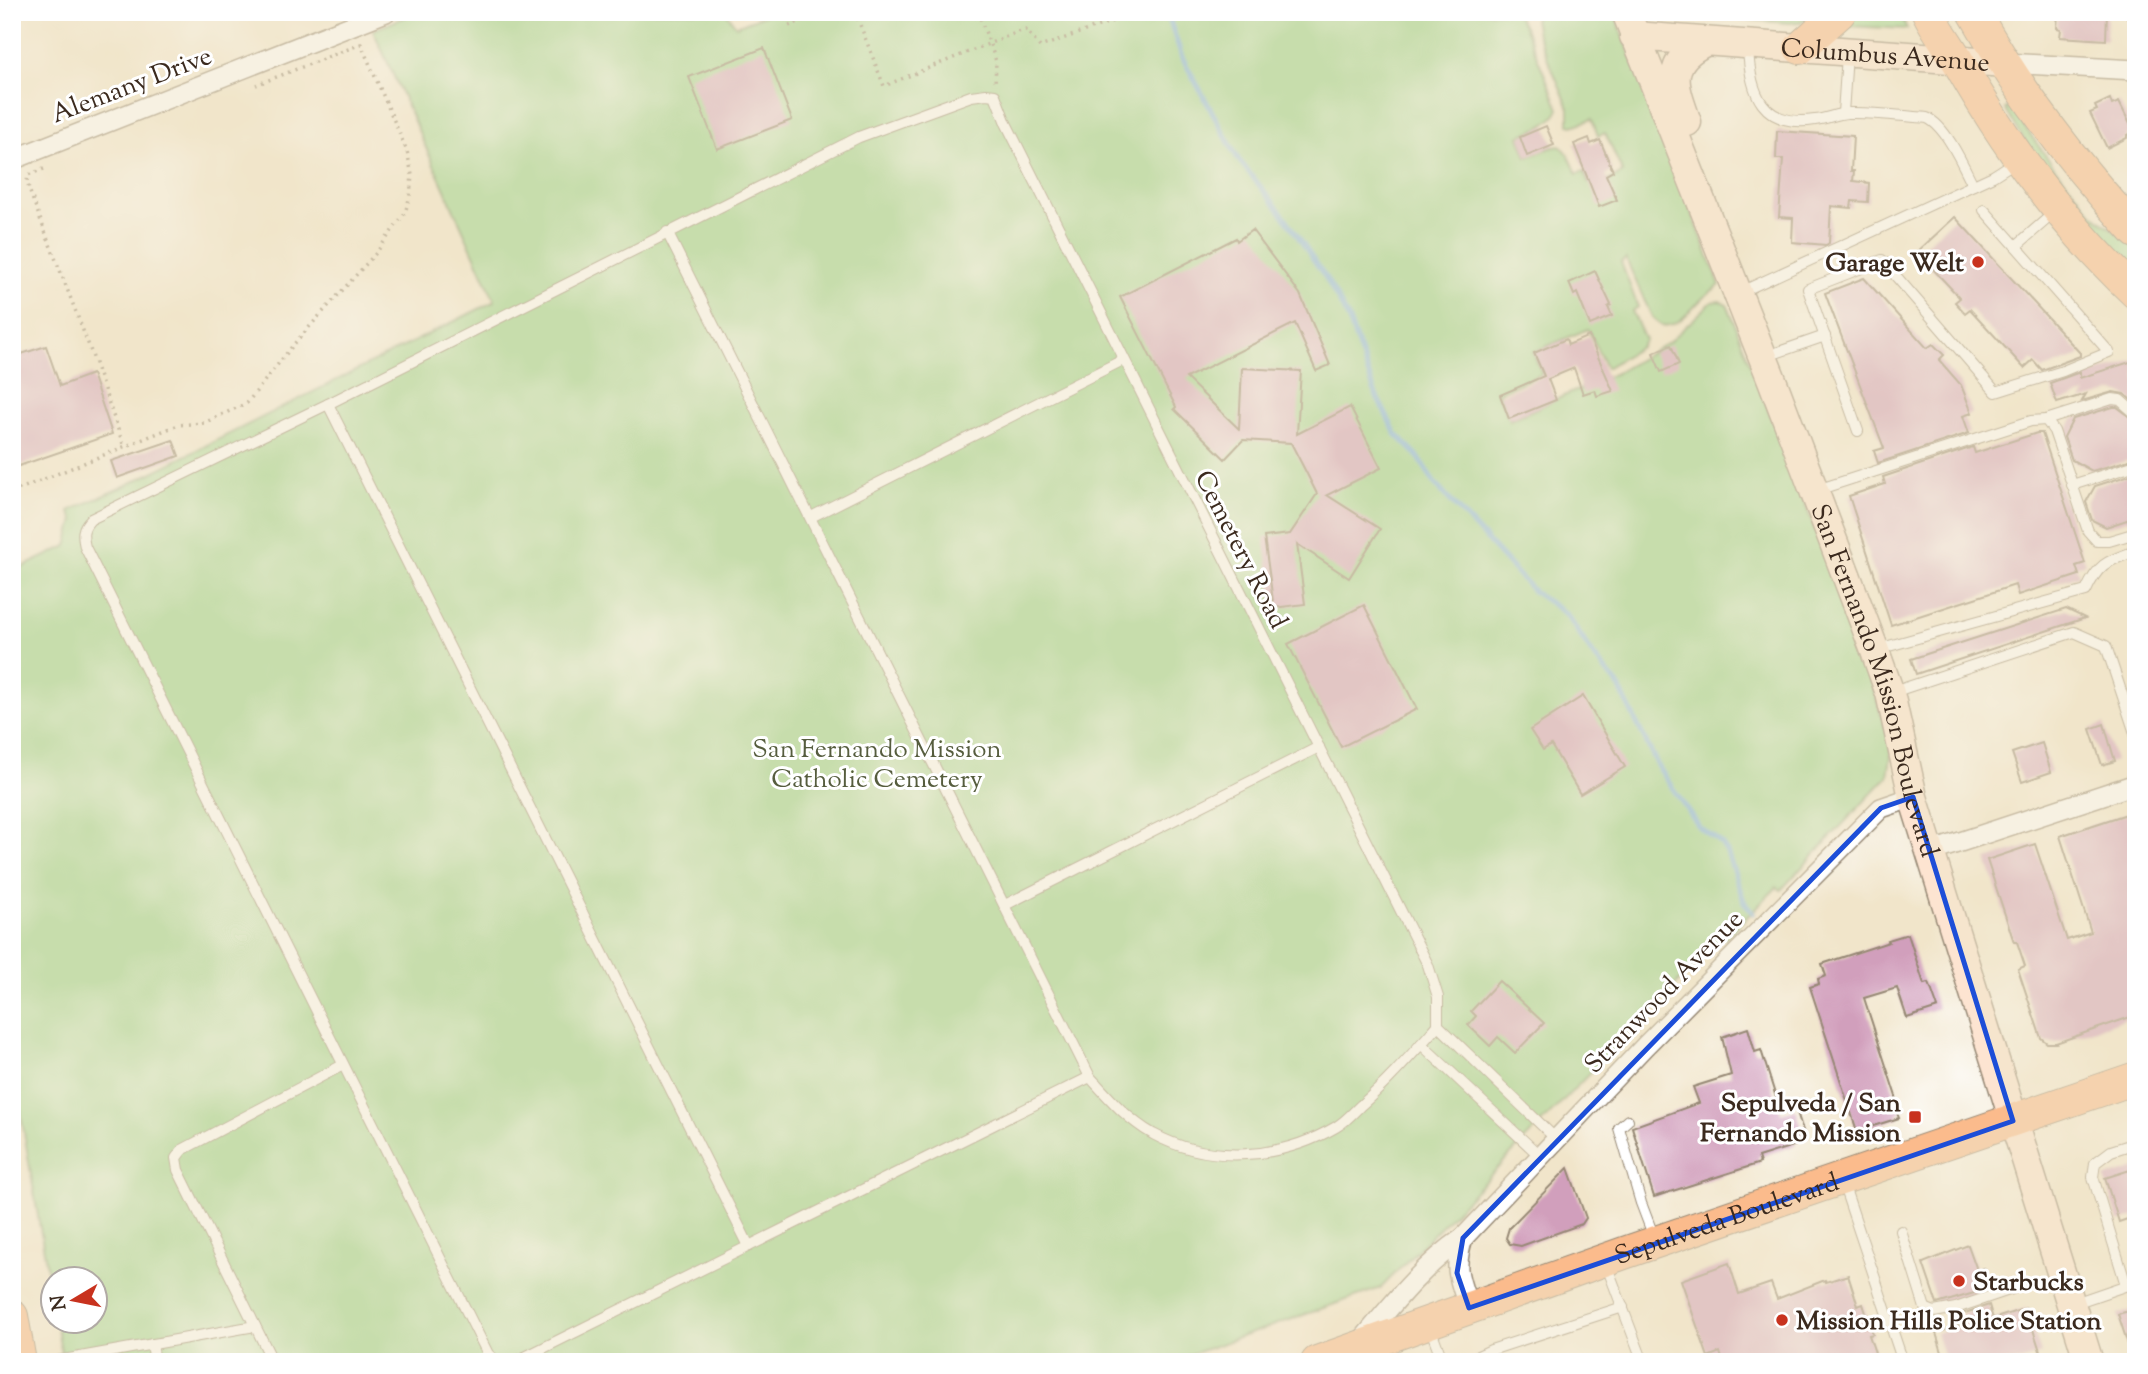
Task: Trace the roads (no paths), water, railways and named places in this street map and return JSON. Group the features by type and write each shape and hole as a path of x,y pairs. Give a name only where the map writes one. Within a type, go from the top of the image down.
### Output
{"main road":[{"path":"1800,48 1840,12"},
{"path":"1928,12 2000,133 2019,159 2058,209 2136,293"},
{"path":"1975,12 2043,121 2075,163 2136,232"},
{"name":"Columbus Avenue","path":"1630,24 1705,41 1746,33 1800,48 2005,64"},
{"name":"San Fernando Mission Boulevard","path":"1630,24 1763,358 1875,650 1889,693 1913,797 2089,1362"},
{"path":"1705,41 1685,54 1675,77 1676,92 1703,168 1705,214"},
{"name":"Sepulveda Boulevard","path":"1317,1362 1365,1352 1469,1308 2136,1078"},
{"path":"12,1316 20,1362"}],"street":[{"name":"Alemany Drive","path":"12,160 386,12"},
{"name":"Columbus Avenue","path":"2005,64 2136,70"},
{"path":"1930,852 2136,784"},
{"name":"Stranwood Avenue","path":"1365,1352 1418,1275 1463,1238 1645,1046 1881,808 1913,797"},
{"path":"1463,1238 1457,1259 1457,1273 1469,1308"}],"lane":[{"path":"2130,12 2136,26"},
{"path":"1746,33 1749,74 1754,90 1762,106 1774,116 1795,121 1813,121 1843,113 1914,117 1934,121 1959,157 1973,185"},
{"path":"1843,113 1847,52"},
{"name":"Cemetery Road","path":"667,232 859,137 971,96 995,95 1006,123 1123,360 1428,965 1438,997 1438,1025"},
{"path":"1737,293 1993,176 2019,159"},
{"path":"2015,246 2058,209"},
{"path":"1858,431 1808,289 1882,260 1996,391 2063,371 2109,352 1984,210"},
{"path":"497,1362 488,1354 85,547 83,527 92,519 667,232 1090,1077 1120,1110 1153,1134 1189,1148 1228,1154 1260,1154 1298,1145 1338,1126 1386,1084 1438,1025 1557,1140"},
{"path":"1763,358 1825,336"},
{"path":"811,516 1123,360"},
{"path":"1814,491 2031,421 2046,420 2112,398 2120,400 2136,414"},
{"path":"327,404 749,1246"},
{"path":"2046,420 2054,431 2088,531 2097,541 2109,541 2136,533"},
{"path":"2072,485 2136,466"},
{"path":"1875,650 2086,591 2094,573 2108,561 2136,551"},
{"path":"1889,693 2074,632 2106,646 2136,736"},
{"path":"1005,905 1319,747"},
{"path":"1421,1044 1541,1157"},
{"path":"273,1362 178,1170 176,1158 182,1150 343,1065"},
{"path":"517,1361 1090,1077"},
{"path":"1628,1120 1619,1128 1657,1243"},
{"path":"2071,1304 2131,1283 2093,1177 2095,1163 2111,1151 2136,1143"},
{"path":"1842,1179 1903,1362"},
{"path":"1901,1231 1926,1308 1934,1312 1956,1308 2012,1289"},
{"path":"1605,1261 1643,1362"},
{"path":"1465,1362 1491,1350 1623,1307"},
{"path":"1429,1323 1443,1362"},
{"path":"52,1362 255,1326"},
{"path":"152,1344 155,1362"}],"waterway":[{"path":"1167,12 1182,57 1238,159 1285,217 1326,278 1348,318 1376,395 1396,434 1417,455 1435,484 1534,592 1566,614 1619,687 1659,768 1699,827 1720,842 1727,852 1744,901 1753,913"}],"place":[{"name":"Garage Welt","path":"1978,262"},
{"name":"Sepulveda / San Fernando Mission","path":"1915,1117"},
{"name":"Starbucks","path":"1959,1281"},
{"name":"Mission Hills Police Station","path":"1782,1320"}],"park label":[{"name":"San Fernando Mission Catholic Cemetery","path":"877,763"}]}
